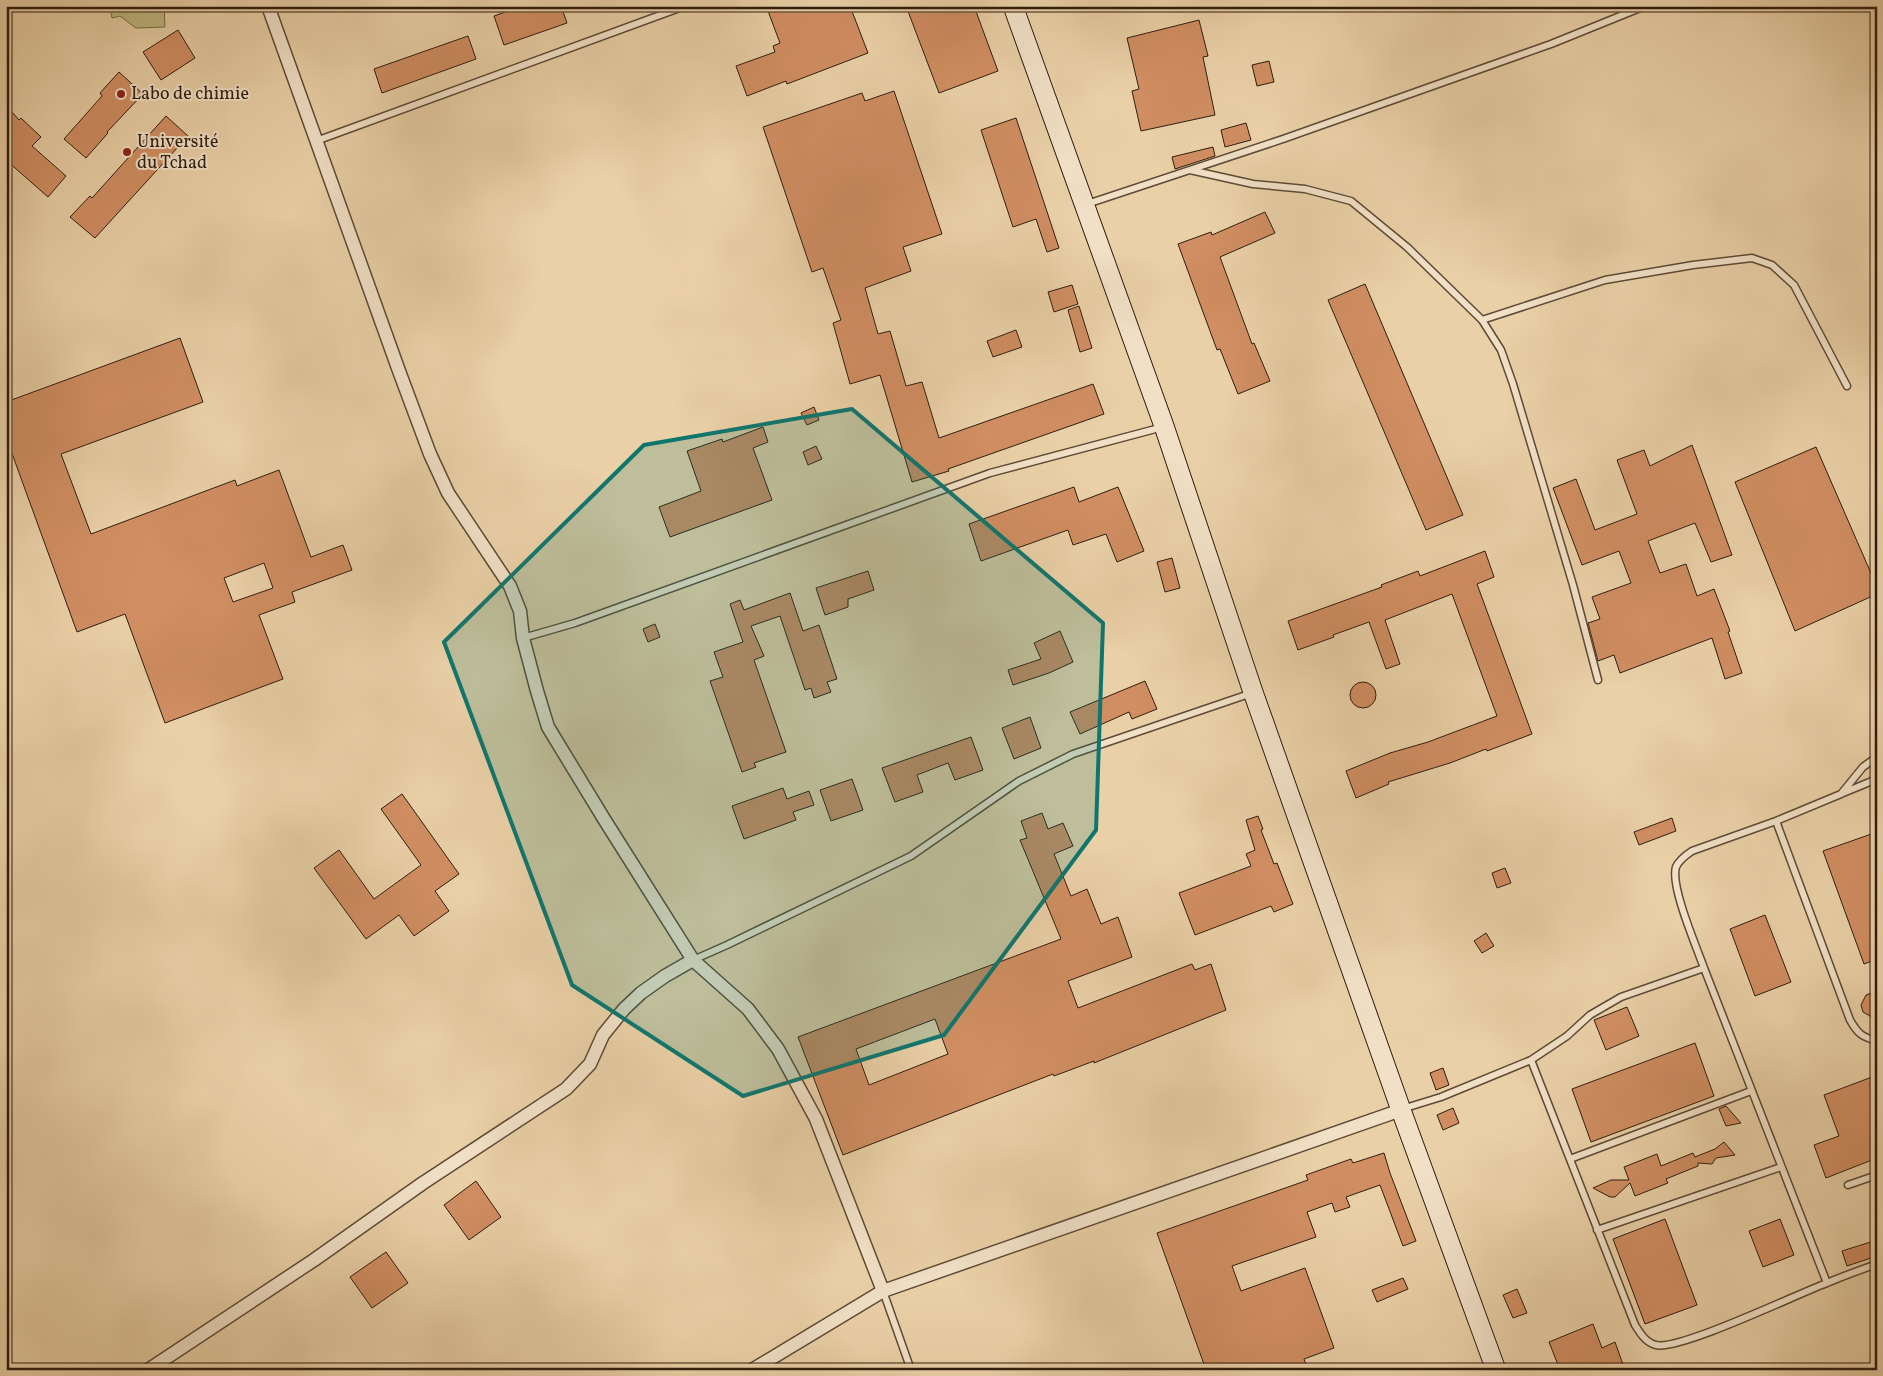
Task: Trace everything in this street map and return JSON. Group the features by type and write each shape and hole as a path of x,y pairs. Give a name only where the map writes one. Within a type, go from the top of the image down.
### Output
{"street":[{"path":"268,6 430,454 448,493 510,586 520,611 523,638 548,727 693,960 748,1009 778,1049 816,1119 884,1291"},
{"path":"1013,6 1164,426 1253,692 1401,1110 1496,1370"},
{"path":"148,1370 566,1089 590,1064 603,1035 624,1009 641,993 693,960"},
{"path":"752,1370 884,1291 1401,1110"}],"lane":[{"path":"316,141 685,6"},
{"path":"1084,205 1551,44 1644,6"},
{"path":"1190,170 1253,184 1305,189 1351,201 1407,247 1482,320 1501,350 1513,384 1573,585 1598,680"},
{"path":"1482,320 1606,280 1693,265 1752,258 1772,266 1794,285 1847,386"},
{"path":"523,638 575,623 990,473 1164,426"},
{"path":"693,960 910,856 1019,781 1073,754 1253,692"},
{"path":"1841,794 1863,767 1877,757"},
{"path":"1827,1283 1704,968 1681,903 1676,867 1682,858 1692,851 1776,821 1877,779"},
{"path":"1776,821 1850,1020 1855,1029 1864,1037 1877,1041"},
{"path":"1401,1110 1440,1097 1531,1060 1567,1036 1590,1015 1621,997 1704,968"},
{"path":"1531,1060 1634,1325 1644,1339 1656,1346 1670,1346 1877,1264"},
{"path":"1570,1159 1751,1091"},
{"path":"1597,1230 1781,1167"},
{"path":"1848,1185 1877,1175"},
{"path":"884,1291 911,1370"}],"highlighted area":[{"path":"852,409 1103,623 1096,830 944,1035 743,1096 572,985 444,642 644,445"}],"shaded area":[{"path":"110,6 164,6 165,27 136,28 120,16 112,18"}],"building":[{"path":"522,6 561,6 567,23 504,45 494,16"},
{"path":"780,6 850,6 868,53 787,84 786,81 747,96 736,66 775,52 773,46 780,43 768,11"},
{"path":"906,6 974,6 998,71 939,93"},
{"path":"1199,20 1208,56 1203,57 1215,115 1141,131 1132,91 1139,89 1127,38"},
{"path":"178,30 195,58 161,80 143,52"},
{"path":"468,36 476,59 382,93 374,69"},
{"path":"1269,61 1274,82 1257,86 1252,65"},
{"path":"119,72 143,94 107,132 86,158 64,139 102,96 100,93"},
{"path":"894,91 942,234 903,247 911,271 865,288 878,334 890,331 906,386 922,382 939,438 1093,384 1104,414 948,469 949,471 912,482 880,375 850,384 833,323 841,320 823,268 812,272 763,127 862,93 865,101"},
{"path":"6,105 19,120 21,118 41,137 32,146 66,176 48,197 6,160"},
{"path":"166,116 188,136 95,238 70,217 90,196 92,198"},
{"path":"1016,118 1059,248 1047,252 1036,219 1013,227 981,130"},
{"path":"1246,123 1251,140 1225,147 1221,130"},
{"path":"1213,147 1215,156 1175,169 1172,157"},
{"path":"1265,212 1275,233 1220,257 1252,344 1254,343 1270,381 1238,394 1220,349 1217,350 1178,244 1211,232 1212,235"},
{"path":"1365,284 1463,515 1426,530 1328,300"},
{"path":"1072,285 1078,304 1054,312 1048,292"},
{"path":"1079,306 1092,348 1080,352 1068,310"},
{"path":"1016,330 1022,347 993,357 987,341"},
{"path":"180,338 203,402 61,454 91,534 235,480 237,486 279,470 311,557 343,545 352,570 292,592 295,602 259,615 283,679 165,723 125,614 77,632 6,437 6,402","holes":["264,563 273,588 233,602 224,578"]},
{"path":"814,407 819,420 807,425 801,413"},
{"path":"763,427 768,442 753,448 772,500 670,537 659,507 701,491 687,451 722,439 723,442"},
{"path":"1692,445 1732,555 1711,562 1695,523 1648,541 1660,573 1686,564 1697,596 1714,589 1730,631 1728,632 1742,673 1725,679 1712,638 1620,673 1614,655 1598,661 1588,623 1600,619 1592,597 1631,583 1619,551 1582,565 1553,488 1576,479 1595,530 1637,514 1617,460 1644,450 1650,466"},
{"path":"816,446 822,459 808,465 803,452"},
{"path":"1816,447 1877,587 1877,594 1795,631 1735,482"},
{"path":"1074,487 1079,502 1118,487 1144,551 1117,562 1106,534 1073,545 1068,530 981,561 969,524"},
{"path":"1485,551 1494,577 1477,584 1532,734 1487,751 1486,749 1450,763 1388,782 1389,784 1356,798 1346,771 1390,753 1428,742 1497,716 1452,594 1385,620 1400,664 1386,669 1369,622 1298,650 1288,621 1382,587 1381,585 1418,571 1420,576"},
{"path":"1172,558 1180,588 1165,592 1157,562"},
{"path":"868,571 874,590 848,599 848,607 825,615 816,588"},
{"path":"790,593 803,631 819,625 837,679 827,682 831,692 814,698 811,688 805,690 780,616 751,626 764,656 754,660 786,752 754,763 756,767 742,772 710,681 723,677 714,652 743,642 730,604 740,600 744,610"},
{"path":"655,624 660,637 648,642 643,629"},
{"path":"1060,631 1073,662 1049,673 1013,685 1008,670 1041,659 1034,643"},
{"path":"1145,681 1157,709 1132,719 1129,712 1080,734 1070,712"},
{"path":"1363,682 1372,686 1376,695 1372,704 1363,708 1354,704 1350,695 1354,686"},
{"path":"1030,717 1041,748 1014,759 1002,728"},
{"path":"971,737 983,770 955,780 948,763 917,775 923,792 895,802 882,768"},
{"path":"852,779 863,810 831,821 820,790"},
{"path":"783,788 787,799 809,791 814,805 793,812 796,820 744,839 732,806"},
{"path":"402,794 459,874 435,891 449,911 414,936 399,915 366,939 314,868 339,850 374,899 421,865 381,809"},
{"path":"1042,813 1048,829 1063,823 1073,846 1054,854 1071,896 1087,889 1101,924 1118,917 1132,957 1068,981 1078,1008 1192,964 1195,970 1211,964 1226,1010 1094,1063 1094,1061 1054,1076 1053,1074 843,1155 798,1037 1061,939 1020,840 1027,838 1021,821","holes":["935,1019 948,1054 869,1085 856,1049"]},
{"path":"1258,816 1263,829 1261,830 1274,864 1277,863 1293,904 1274,912 1271,906 1195,935 1179,893 1251,866 1246,854 1255,850 1246,820"},
{"path":"1672,818 1676,831 1639,845 1634,832"},
{"path":"1877,832 1877,959 1864,964 1823,851"},
{"path":"1505,868 1511,883 1497,888 1492,873"},
{"path":"1765,915 1791,982 1755,996 1730,929"},
{"path":"1486,933 1494,946 1482,953 1474,941"},
{"path":"1877,991 1877,1020 1863,1012 1861,1005 1866,995"},
{"path":"1627,1007 1639,1036 1606,1050 1594,1020"},
{"path":"1695,1043 1714,1096 1591,1142 1572,1089"},
{"path":"1443,1068 1449,1085 1436,1090 1430,1073"},
{"path":"1872,1077 1877,1090 1877,1158 1826,1178 1814,1145 1839,1136 1824,1095"},
{"path":"1726,1106 1741,1123 1726,1126 1719,1109"},
{"path":"1453,1108 1459,1123 1443,1130 1437,1115"},
{"path":"1724,1142 1735,1155 1716,1158 1712,1164 1698,1163 1698,1166 1666,1179 1668,1183 1635,1196 1630,1183 1615,1197 1610,1197 1593,1188 1611,1180 1629,1180 1624,1167 1657,1154 1661,1166 1693,1153 1695,1157 1715,1149"},
{"path":"1384,1153 1416,1241 1403,1246 1380,1185 1346,1197 1350,1207 1335,1212 1332,1203 1307,1212 1316,1237 1232,1266 1241,1291 1305,1268 1334,1348 1304,1359 1308,1370 1206,1370 1157,1233 1308,1180 1306,1175 1351,1159 1353,1163"},
{"path":"476,1181 501,1217 469,1240 444,1205"},
{"path":"1665,1219 1697,1305 1645,1324 1613,1239"},
{"path":"1780,1219 1794,1255 1763,1267 1749,1231"},
{"path":"1877,1240 1877,1256 1847,1266 1842,1251"},
{"path":"386,1252 408,1283 372,1308 350,1277"},
{"path":"1403,1278 1408,1289 1377,1302 1372,1290"},
{"path":"1517,1289 1527,1313 1513,1318 1503,1295"},
{"path":"1593,1324 1602,1348 1615,1342 1625,1370 1560,1370 1549,1342"}],"place":[{"name":"Labo de chimie","path":"121,94"},
{"name":"Université du Tchad","path":"127,152"}]}
